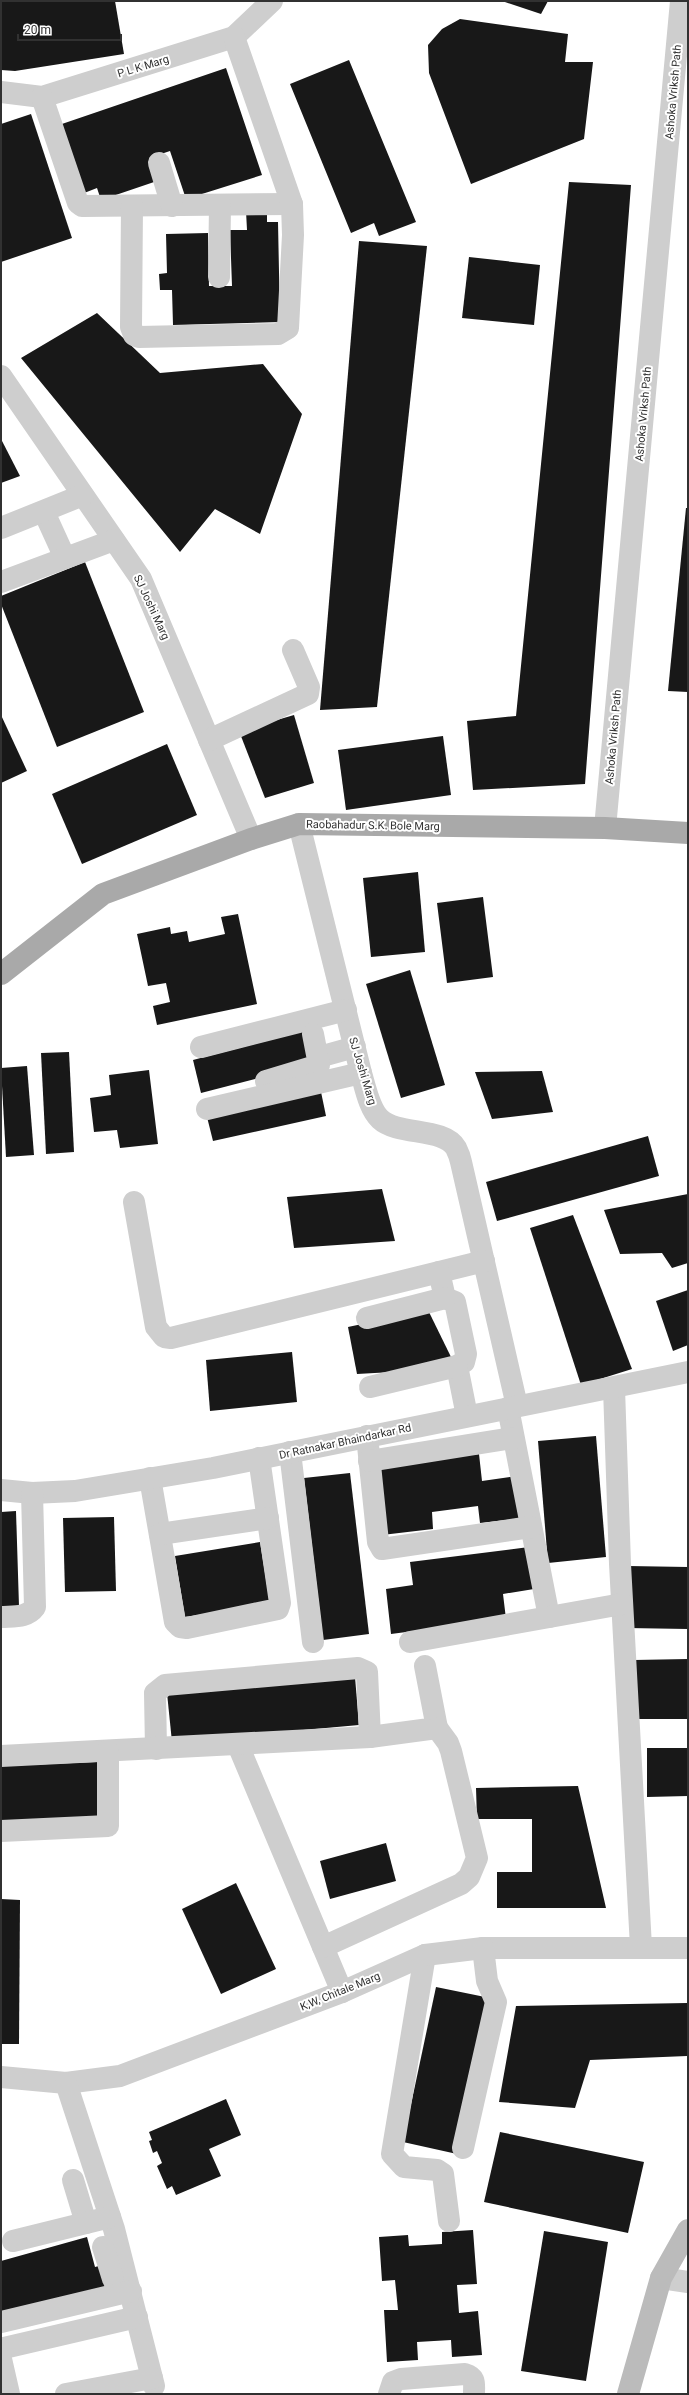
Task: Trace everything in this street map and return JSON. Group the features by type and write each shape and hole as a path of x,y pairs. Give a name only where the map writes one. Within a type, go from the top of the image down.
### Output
{"main road":[{"name":"Raobahadur S.K. Bole Marg","path":"3,968 103,894 251,839 299,824 605,828 688,833"},
{"path":"628,2394 661,2278 688,2230"}],"street":[{"name":"P L K Marg","path":"1,92 42,97 234,37 272,1"},
{"name":"Ashoka Vriksh Path","path":"605,828 681,1"},
{"path":"132,206 131,327 134,335 139,337 278,334 284,332 288,328 293,235 292,204 234,37"},
{"path":"42,97 78,203 82,206 292,204"},
{"path":"159,163 172,206"},
{"path":"219,277 220,205"},
{"name":"SJ Joshi Marg","path":"1,376 141,579 251,839"},
{"path":"1,528 44,512 83,495"},
{"path":"44,512 65,558"},
{"path":"1,582 114,540"},
{"path":"209,740 308,694 309,687 293,650"},
{"name":"SJ Joshi Marg","path":"299,824 361,1073 379,1118 395,1128 445,1138 456,1146 462,1162 484,1261 512,1407 513,1438 549,1617"},
{"path":"201,1047 346,1010"},
{"path":"313,1034 320,1062 318,1066 204,1105 361,1073"},
{"path":"319,1057 355,1047"},
{"path":"134,1202 156,1327 164,1336 170,1338 484,1261"},
{"path":"439,1272 445,1298"},
{"path":"367,1318 445,1298 455,1302 466,1354 464,1362 458,1366 370,1387"},
{"path":"458,1366 467,1416"},
{"name":"Dr Ratnakar Bhaindarkar Rd","path":"1,1490 32,1493 75,1491 290,1452 688,1372"},
{"path":"614,1388 622,1604 641,1947"},
{"path":"367,1436 378,1542 382,1549 531,1527"},
{"path":"369,1461 513,1438"},
{"path":"290,1452 313,1642"},
{"path":"150,1478 175,1622 180,1627 187,1628 278,1609 280,1602 259,1458"},
{"path":"1,1617 24,1616 31,1613 35,1607 32,1493"},
{"path":"160,1534 268,1518"},
{"path":"410,1642 622,1604"},
{"path":"323,1947 461,1884 473,1870 477,1858 451,1751 448,1742 437,1728 425,1666"},
{"path":"156,1749 155,1693 165,1685 358,1668 367,1672 370,1737"},
{"path":"1,1756 238,1745 370,1737 437,1728"},
{"path":"238,1745 342,1992"},
{"path":"1,1831 108,1826 108,1751"},
{"path":"463,2148 496,2002 487,1981 483,1948"},
{"name":"K,W, Chitale Marg","path":"1,2077 66,2083 120,2076 342,1992 425,1955 483,1948 688,1948"},
{"path":"425,1955 392,2154 404,2166 437,2170 443,2174 449,2221"},
{"path":"66,2083 94,2173 110,2217 111,2262 130,2291 153,2382 66,2394"},
{"path":"86,2223 71,2181 94,2173"},
{"path":"13,2241 110,2217"},
{"path":"661,2278 688,2282"},
{"path":"1,2322 130,2291"},
{"path":"1,2351 4,2348 137,2317"},
{"path":"1,2359 9,2394"},
{"path":"389,2394 393,2382 401,2379 465,2374 474,2380 474,2394"}],"building":[{"path":"115,1 124,54 15,71 1,70 1,2"},
{"path":"502,1 548,1 541,14"},
{"path":"460,19 568,34 565,62 593,62 584,139 471,184 429,73 428,45 442,29"},
{"path":"349,60 416,222 379,236 374,223 351,233 290,84"},
{"path":"226,68 262,175 186,199 170,151 149,158 157,181 101,200 97,188 79,195 56,126"},
{"path":"31,114 72,238 1,262 1,124"},
{"path":"569,182 631,185 585,784 473,790 467,721 516,716"},
{"path":"267,210 267,222 278,222 280,322 173,325 172,290 160,290 159,274 167,273 166,234 208,233 209,286 232,286 230,230 247,230 246,211"},
{"path":"359,241 427,246 377,707 320,710"},
{"path":"469,257 540,265 534,325 462,318"},
{"path":"97,313 160,373 263,364 302,414 260,534 215,509 180,552 21,358"},
{"path":"1,439 20,476 1,483"},
{"path":"686,508 688,508 688,692 668,691"},
{"path":"85,562 144,712 57,747 1,604 1,596"},
{"path":"1,715 27,771 1,783"},
{"path":"294,715 314,783 265,798 239,731"},
{"path":"443,736 451,795 346,810 338,750"},
{"path":"167,744 197,815 82,864 52,794"},
{"path":"418,872 425,952 371,957 363,878"},
{"path":"483,897 493,977 447,983 437,903"},
{"path":"238,914 257,1004 157,1025 153,1006 170,1002 166,983 148,986 137,934 170,927 171,934 187,931 189,942 225,934 221,917"},
{"path":"410,970 445,1085 401,1098 366,984"},
{"path":"304,1031 312,1064 201,1093 193,1060"},
{"path":"69,1052 74,1152 46,1154 41,1053"},
{"path":"27,1066 34,1155 6,1157 1,1068"},
{"path":"149,1070 158,1144 120,1148 117,1130 94,1132 90,1098 111,1095 109,1075"},
{"path":"542,1071 553,1112 492,1119 475,1072"},
{"path":"320,1087 326,1116 213,1141 206,1113"},
{"path":"648,1136 659,1176 497,1221 486,1182"},
{"path":"382,1189 395,1241 294,1248 287,1197"},
{"path":"688,1194 688,1263 672,1268 662,1253 620,1254 604,1210"},
{"path":"573,1215 632,1369 581,1385 530,1228"},
{"path":"688,1290 688,1345 673,1351 656,1301"},
{"path":"428,1310 451,1357 410,1371 357,1374 348,1327"},
{"path":"292,1352 297,1402 210,1411 206,1360"},
{"path":"596,1436 606,1557 548,1563 538,1441"},
{"path":"479,1454 482,1481 517,1476 522,1518 480,1523 478,1506 432,1512 433,1529 382,1535 373,1467"},
{"path":"350,1473 369,1634 323,1640 304,1478"},
{"path":"16,1511 19,1606 1,1607 1,1512"},
{"path":"114,1517 116,1591 65,1592 63,1518"},
{"path":"260,1542 270,1604 185,1617 175,1556"},
{"path":"529,1547 534,1589 503,1594 506,1619 391,1634 386,1589 413,1585 410,1562"},
{"path":"628,1566 688,1567 688,1629 627,1628"},
{"path":"688,1659 688,1719 635,1719 634,1660"},
{"path":"355,1677 359,1725 172,1742 167,1693"},
{"path":"647,1748 688,1748 688,1796 647,1797"},
{"path":"97,1762 99,1820 1,1823 1,1766"},
{"path":"578,1786 606,1908 497,1908 497,1872 532,1872 532,1819 477,1819 476,1788"},
{"path":"386,1843 396,1881 330,1899 320,1861"},
{"path":"236,1883 276,1969 221,1994 182,1909"},
{"path":"1,1899 20,1900 19,2044 1,2044"},
{"path":"436,1987 490,1998 457,2154 403,2142"},
{"path":"687,2003 687,2056 590,2060 575,2108 499,2102 516,2006"},
{"path":"226,2099 241,2135 209,2149 221,2176 176,2195 172,2186 167,2189 157,2166 162,2163 157,2151 153,2153 149,2141 152,2140 149,2132"},
{"path":"500,2132 644,2162 628,2233 484,2202"},
{"path":"473,2230 477,2284 457,2285 459,2313 478,2311 482,2355 452,2357 451,2340 417,2342 418,2360 387,2362 384,2310 398,2310 395,2280 382,2281 379,2237 408,2235 409,2246 442,2244 442,2232"},
{"path":"544,2231 608,2242 586,2381 521,2371"},
{"path":"87,2237 95,2267 106,2264 112,2286 1,2317 1,2261"}]}
